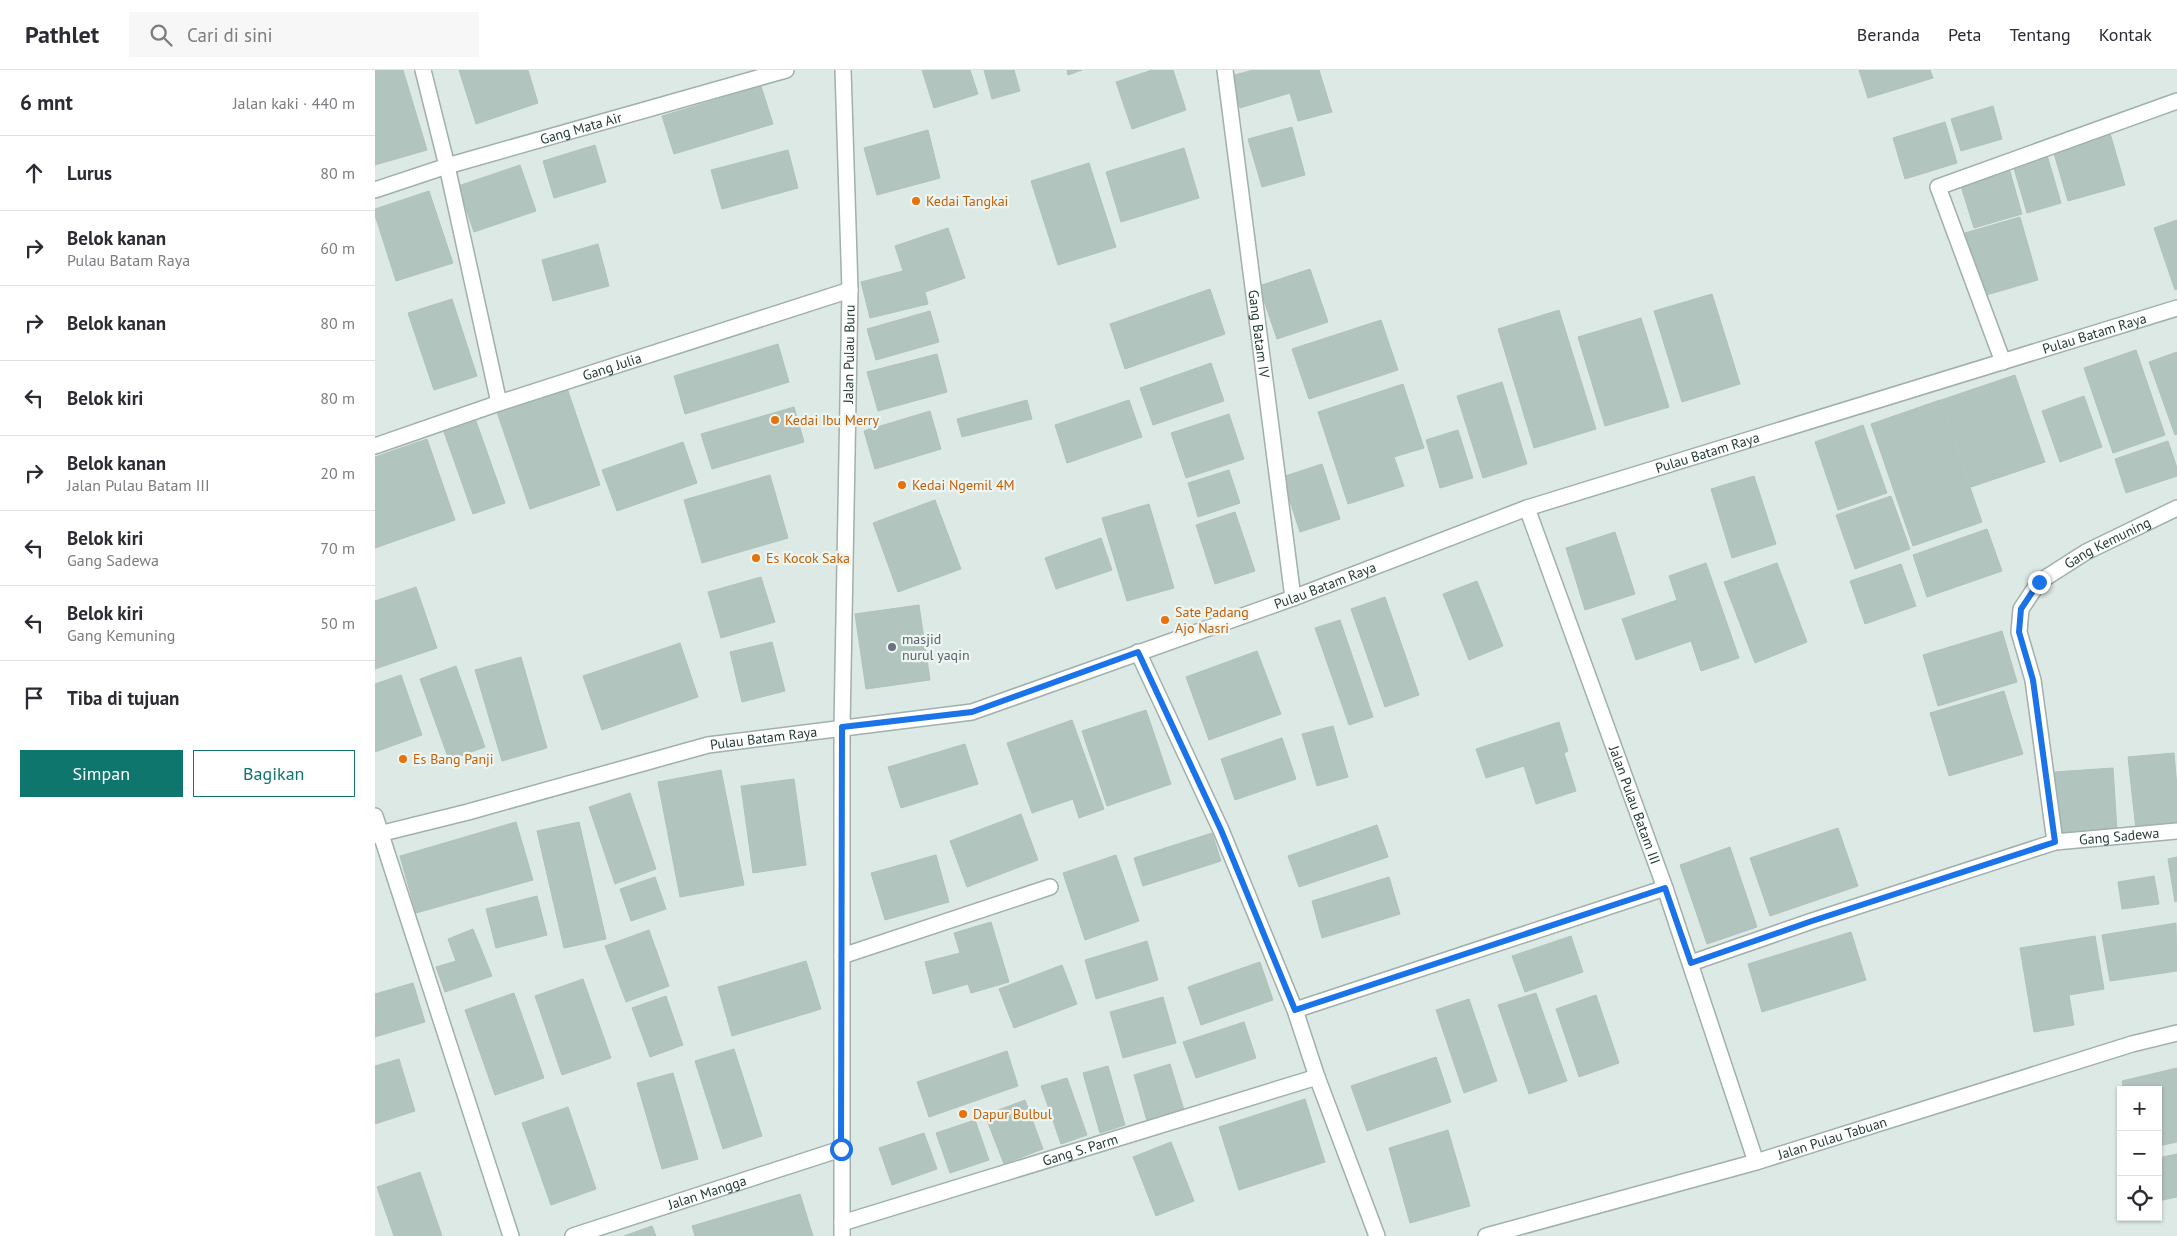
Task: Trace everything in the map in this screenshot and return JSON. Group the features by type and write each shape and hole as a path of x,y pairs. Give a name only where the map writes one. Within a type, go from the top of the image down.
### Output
{"street":[{"path":"423,70 447,166 499,403"},
{"name":"Gang Mata Air","path":"375,190 447,166 787,70"},
{"name":"Jalan Pulau Buru","path":"842,1229 842,727 850,290 843,70"},
{"name":"Gang Batam IV","path":"1225,70 1293,598"},
{"path":"2003,362 1938,188 2177,101"},
{"name":"Gang Julia","path":"375,446 499,403 850,290"},
{"name":"Pulau Batam Raya","path":"377,834 468,812 708,745 972,712 1293,598 1527,508 2177,308"},
{"name":"Jalan Pulau Batam III","path":"1527,508 1665,888 1756,1162"},
{"name":"Gang Kemuning","path":"2055,842 2033,680 2019,632 2021,609 2039,582 2078,557 2177,508"},
{"path":"1138,652 1221,830 1295,1010 1317,1076 1377,1236"},
{"path":"375,816 377,834 511,1236"},
{"name":"Gang Sadewa","path":"1691,963 1812,921 2055,842 2177,831"},
{"path":"841,956 1050,887"},
{"path":"1295,1010 1665,888"},
{"name":"Jalan Pulau Tabuan","path":"1486,1236 1756,1162 2132,1044 2177,1033"},
{"name":"Gang S. Parm","path":"842,1229 1317,1076"},
{"name":"Jalan Mangga","path":"573,1236 841,1149"}],"building":[{"path":"375,70 403,70 427,150 375,165"},
{"path":"459,70 528,70 538,103 476,124"},
{"path":"922,70 970,70 978,94 934,108"},
{"path":"984,70 1014,70 1020,91 992,99"},
{"path":"1067,70 1082,70 1068,75"},
{"path":"1152,70 1173,70 1186,110 1132,129 1116,82"},
{"path":"1253,70 1319,70 1332,112 1298,121 1290,93 1240,108 1231,76"},
{"path":"1859,70 1930,70 1933,78 1868,98"},
{"path":"761,86 773,124 674,154 662,116"},
{"path":"1993,106 2002,139 1961,151 1951,119"},
{"path":"1945,122 1957,163 1905,179 1893,138"},
{"path":"1292,127 1305,175 1262,187 1248,139"},
{"path":"928,130 940,178 877,195 864,148"},
{"path":"2110,133 2125,185 2068,201 2053,150"},
{"path":"595,145 606,182 554,198 543,161"},
{"path":"1184,148 1199,198 1121,222 1106,172"},
{"path":"788,150 798,188 722,209 711,170"},
{"path":"2047,155 2061,203 2027,213 2013,165"},
{"path":"1089,163 1116,247 1058,265 1031,181"},
{"path":"520,165 536,211 474,232 458,186"},
{"path":"2009,168 2022,214 1974,228 1960,183"},
{"path":"429,191 453,263 396,281 375,215 375,209"},
{"path":"2020,217 2038,280 1983,296 1965,233"},
{"path":"2177,220 2177,289 2175,290 2154,228"},
{"path":"948,228 965,278 925,292 928,304 870,318 861,282 903,271 895,246"},
{"path":"598,244 609,286 553,301 542,260"},
{"path":"1310,269 1328,322 1277,339 1259,286"},
{"path":"1210,289 1225,334 1125,369 1110,324"},
{"path":"1712,294 1740,384 1682,402 1654,311"},
{"path":"452,299 477,376 434,390 408,313"},
{"path":"1559,310 1596,429 1534,448 1498,329"},
{"path":"930,311 939,342 876,360 867,329"},
{"path":"1641,318 1669,407 1605,426 1578,337"},
{"path":"1381,320 1398,370 1309,399 1292,349"},
{"path":"778,344 789,382 685,414 674,376"},
{"path":"2136,350 2165,435 2113,453 2084,368"},
{"path":"2177,352 2177,434 2175,435 2149,362"},
{"path":"937,354 947,392 878,411 867,372"},
{"path":"1211,363 1224,401 1153,425 1140,388"},
{"path":"2015,375 2045,462 1971,487 1941,400"},
{"path":"1502,382 1527,464 1483,478 1457,396"},
{"path":"1403,384 1424,448 1394,457 1404,486 1348,504 1318,412"},
{"path":"567,388 600,485 530,509 497,412"},
{"path":"2084,396 2102,447 2060,462 2042,411"},
{"path":"1027,400 1032,419 962,437 957,419"},
{"path":"1129,400 1142,437 1067,463 1055,425"},
{"path":"1940,400 1982,522 1913,546 1871,424"},
{"path":"794,407 804,442 712,469 701,434"},
{"path":"930,411 941,449 875,469 864,431"},
{"path":"1229,414 1244,459 1186,478 1171,433"},
{"path":"476,421 505,503 473,514 444,432"},
{"path":"1863,425 1887,493 1838,510 1815,442"},
{"path":"1458,430 1473,478 1440,488 1426,440"},
{"path":"427,439 455,520 375,548 375,457"},
{"path":"2168,441 2177,468 2177,476 2126,493 2115,459"},
{"path":"683,442 697,483 617,511 602,470"},
{"path":"1322,464 1340,519 1300,532 1282,477"},
{"path":"1229,470 1240,503 1198,517 1188,483"},
{"path":"770,475 788,538 702,563 684,500"},
{"path":"1754,476 1776,544 1732,558 1711,489"},
{"path":"1891,496 1910,549 1855,569 1836,515"},
{"path":"935,500 961,569 898,592 873,523"},
{"path":"1149,504 1174,588 1127,601 1102,518"},
{"path":"1235,512 1255,571 1215,584 1196,525"},
{"path":"1987,529 2002,571 1927,597 1913,555"},
{"path":"1615,532 1635,594 1585,610 1566,548"},
{"path":"1101,538 1112,570 1056,589 1045,558"},
{"path":"1706,563 1739,658 1701,671 1691,641 1636,660 1622,619 1677,600 1669,576"},
{"path":"1777,563 1807,642 1755,663 1724,582"},
{"path":"1901,564 1916,606 1865,624 1850,581"},
{"path":"761,577 775,622 721,638 708,592"},
{"path":"1477,581 1503,646 1469,660 1443,594"},
{"path":"416,587 437,648 375,669 375,601"},
{"path":"1385,597 1419,695 1385,707 1351,609"},
{"name":"masjid nurul yaqin","path":"919,605 930,680 866,689 855,614"},
{"path":"1340,620 1373,717 1349,725 1315,628"},
{"path":"2002,631 2017,682 1938,706 1923,655"},
{"path":"772,642 785,691 742,702 730,652"},
{"path":"680,643 698,697 602,730 583,676"},
{"path":"1257,651 1281,714 1209,740 1186,677"},
{"path":"521,657 547,748 502,761 475,670"},
{"path":"456,666 485,747 449,760 420,679"},
{"path":"401,675 422,735 375,752 375,684"},
{"path":"2004,691 2023,754 1949,776 1930,713"},
{"path":"1146,710 1171,784 1107,806 1082,731"},
{"path":"1072,720 1104,809 1079,818 1073,799 1032,813 1007,743"},
{"path":"1559,722 1568,751 1564,753 1576,791 1536,804 1524,766 1486,778 1476,749"},
{"path":"1333,726 1348,777 1317,786 1302,734"},
{"path":"1282,738 1296,779 1235,800 1221,759"},
{"path":"965,744 978,784 901,808 888,767"},
{"path":"2174,753 2177,787 2177,825 2136,830 2128,757"},
{"path":"2113,768 2117,831 2059,834 2055,772"},
{"path":"721,770 744,885 680,897 658,782"},
{"path":"794,779 806,865 753,873 741,786"},
{"path":"630,793 656,869 615,884 589,807"},
{"path":"1021,814 1038,860 967,887 950,841"},
{"path":"516,822 533,880 416,913 400,856"},
{"path":"579,822 606,939 564,948 537,831"},
{"path":"1377,825 1388,857 1299,887 1288,856"},
{"path":"1838,828 1858,886 1770,916 1750,858"},
{"path":"1212,833 1221,861 1143,886 1134,858"},
{"path":"1730,847 1757,927 1707,944 1680,865"},
{"path":"936,855 949,902 885,920 871,873"},
{"path":"1116,855 1139,921 1085,940 1063,873"},
{"path":"2177,857 2177,901 2175,902 2168,859"},
{"path":"2154,876 2159,904 2122,909 2118,882"},
{"path":"655,877 666,909 631,921 620,889"},
{"path":"1389,877 1400,914 1322,938 1312,901"},
{"path":"537,896 547,935 496,948 486,909"},
{"path":"991,922 1009,982 971,993 968,984 933,994 925,962 960,953 954,933"},
{"path":"2176,923 2177,971 2110,981 2102,935"},
{"path":"473,929 492,976 445,992 436,967 456,961 448,939"},
{"path":"649,930 669,986 626,1002 605,946"},
{"path":"1851,932 1866,980 1762,1012 1748,964"},
{"path":"1571,936 1583,972 1525,992 1512,956"},
{"path":"2095,936 2104,989 2069,995 2074,1025 2034,1032 2020,948"},
{"path":"1147,941 1158,980 1096,999 1085,960"},
{"path":"806,961 821,1009 732,1036 718,987"},
{"path":"1260,962 1273,1000 1201,1025 1188,987"},
{"path":"1062,965 1077,1004 1014,1028 999,989"},
{"path":"583,979 611,1058 562,1075 535,996"},
{"path":"413,983 425,1022 375,1037 375,994"},
{"path":"514,993 544,1078 495,1095 465,1010"},
{"path":"1536,993 1567,1081 1529,1094 1498,1005"},
{"path":"1596,995 1619,1063 1579,1077 1556,1009"},
{"path":"666,996 683,1045 650,1057 632,1008"},
{"path":"1163,997 1176,1043 1123,1058 1110,1012"},
{"path":"1469,999 1497,1081 1464,1093 1436,1010"},
{"path":"1244,1022 1256,1058 1196,1078 1183,1042"},
{"path":"734,1049 762,1136 723,1149 695,1061"},
{"path":"1007,1051 1018,1086 929,1117 917,1082"},
{"path":"1436,1057 1451,1102 1367,1131 1351,1086"},
{"path":"399,1059 415,1111 375,1124 375,1066"},
{"path":"1170,1064 1184,1110 1147,1121 1134,1075"},
{"path":"1108,1066 1125,1125 1100,1133 1083,1073"},
{"path":"2177,1068 2177,1142 2162,1145 2162,1086 2123,1086 2122,1081"},
{"path":"673,1073 698,1159 662,1169 637,1083"},
{"path":"1067,1078 1087,1135 1061,1144 1041,1086"},
{"path":"1305,1099 1325,1162 1239,1190 1219,1127"},
{"path":"1025,1100 1043,1149 1004,1164 985,1115"},
{"path":"568,1107 596,1189 551,1205 522,1123"},
{"path":"975,1120 989,1160 950,1173 936,1133"},
{"path":"1448,1130 1470,1206 1410,1223 1389,1148"},
{"path":"924,1133 937,1169 892,1185 879,1148"},
{"path":"1171,1142 1194,1201 1156,1216 1133,1157"},
{"path":"2177,1154 2177,1197 2162,1200 2162,1176 2162,1157"},
{"path":"420,1172 442,1236 394,1236 377,1187"},
{"path":"800,1194 813,1236 695,1236 692,1226"},
{"path":"652,1226 656,1236 624,1236"}],"place":[{"name":"Kedai Tangkai","path":"916,201"},
{"name":"Kedai Ibu Merry","path":"775,420"},
{"name":"Kedai Ngemil 4M","path":"902,485"},
{"name":"Es Kocok Saka","path":"756,558"},
{"name":"Sate Padang Ajo Nasri","path":"1165,620"},
{"name":"masjid nurul yaqin","path":"892,647"},
{"name":"Es Bang Panji","path":"403,759"},
{"name":"Dapur Bulbul","path":"963,1114"}],"route":[{"path":"841,1149 842,727 972,712 1138,652 1221,830 1295,1010 1665,888 1691,963 1812,921 2055,842 2033,680 2019,632 2021,609 2039,582"}]}
